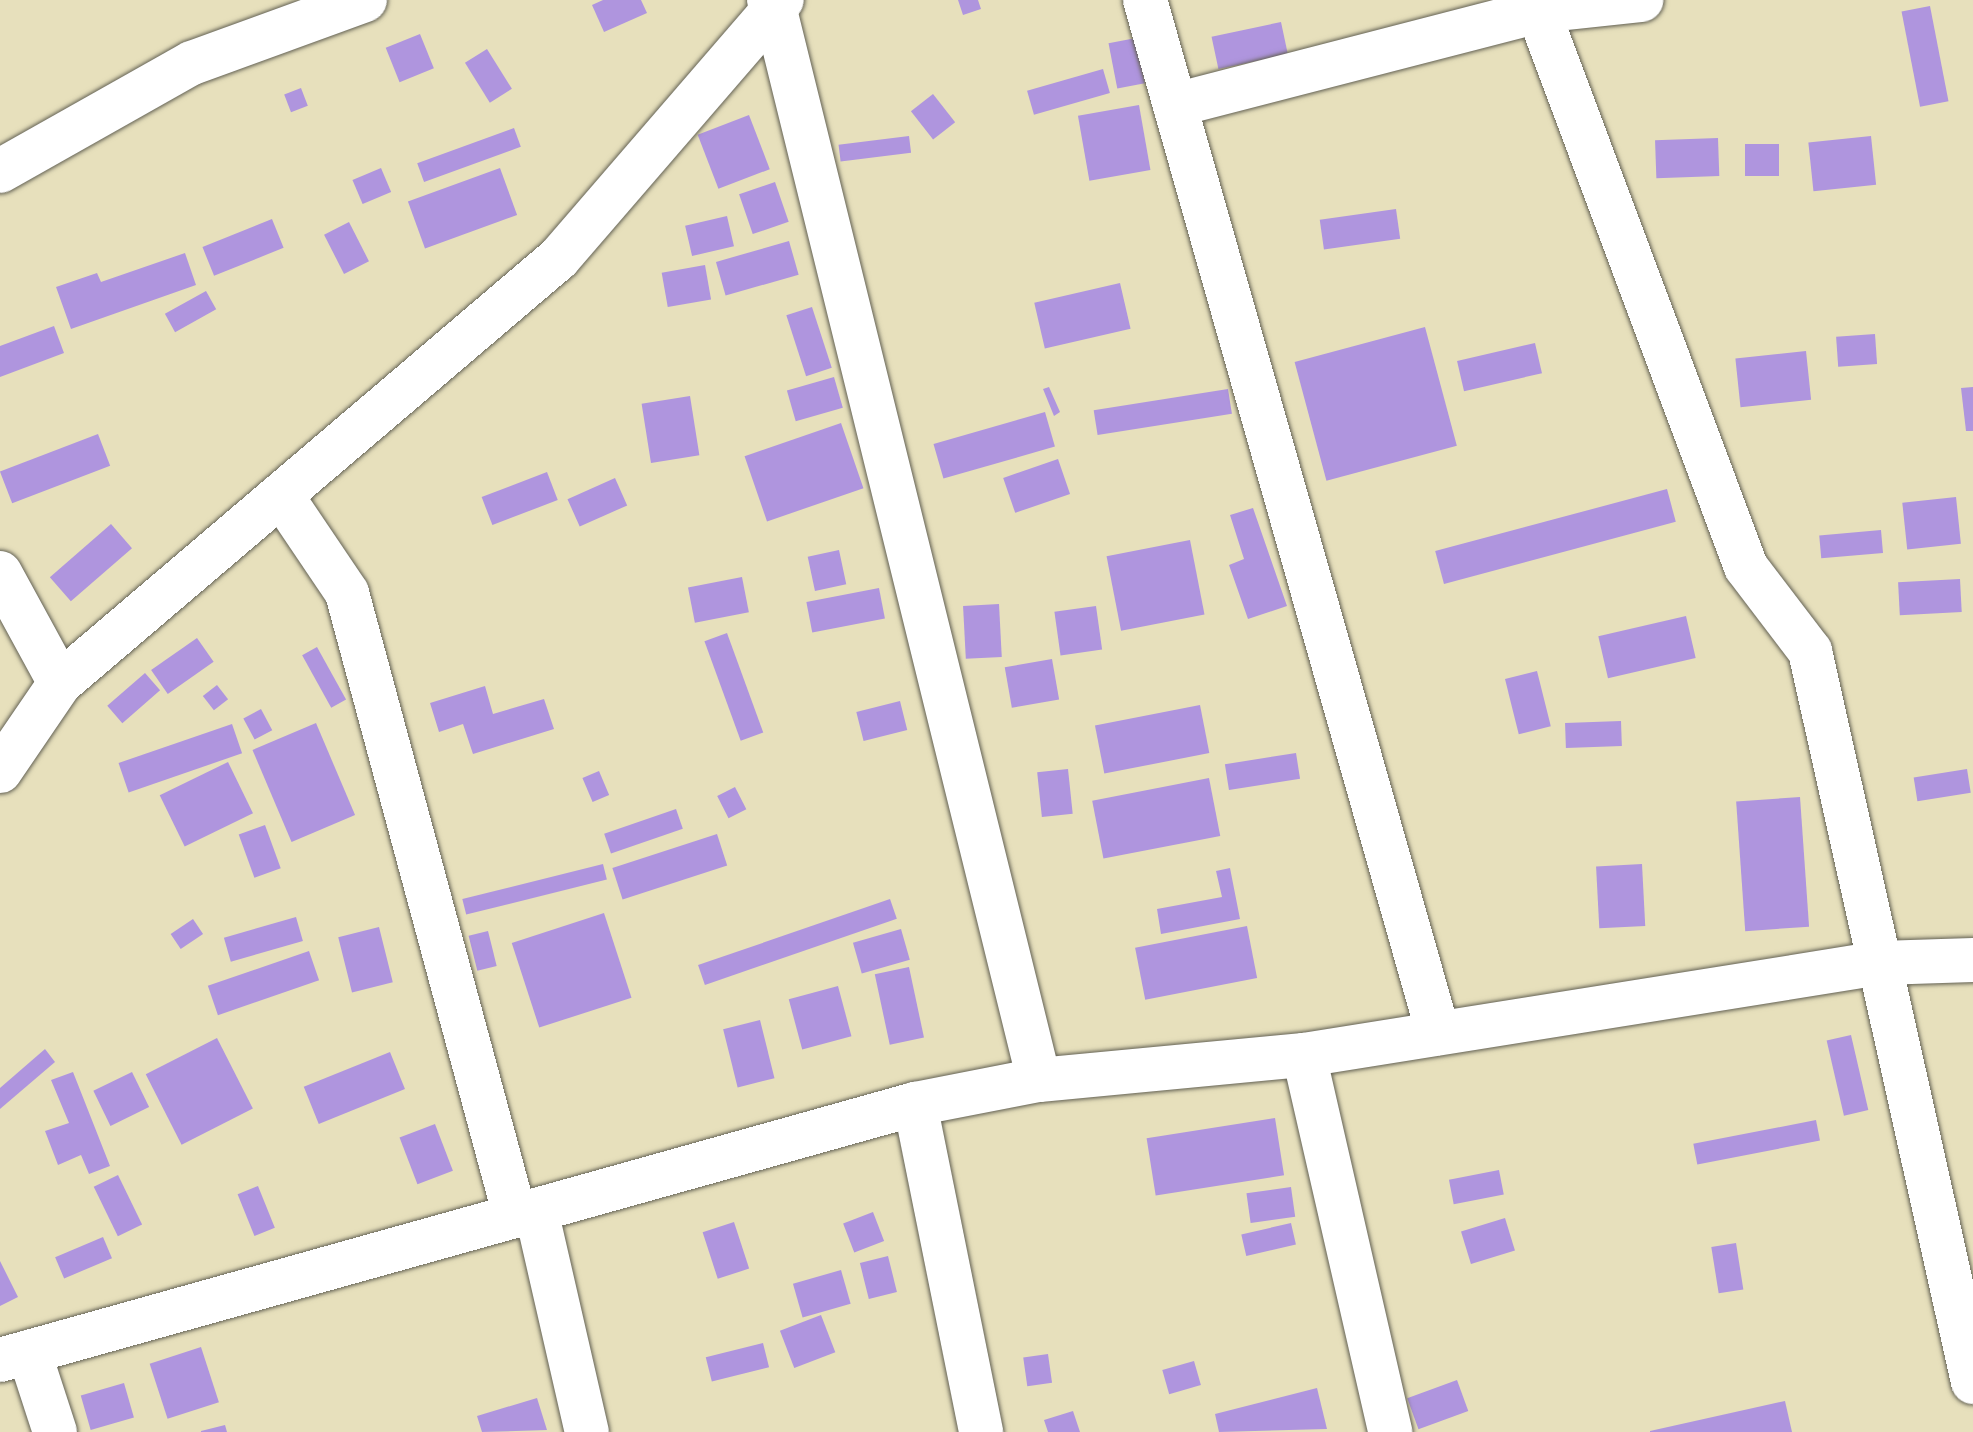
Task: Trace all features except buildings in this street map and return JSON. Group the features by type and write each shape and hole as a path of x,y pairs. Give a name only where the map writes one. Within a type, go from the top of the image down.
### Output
{"street":[{"path":"0,171 192,63 365,0"},
{"path":"1145,0 1438,1033"},
{"path":"1175,105 1536,6 1641,0"},
{"path":"0,771 60,683 559,258 775,2"},
{"path":"775,2 1039,1080"},
{"path":"1536,6 1746,567 1810,651 1973,1382"},
{"path":"281,495 347,593 587,1432"},
{"path":"0,573 60,683"},
{"path":"55,1432 14,1356 915,1104 1039,1080 1304,1055 1880,963 1973,960"},
{"path":"1304,1055 1390,1432"},
{"path":"915,1104 981,1432"}]}
